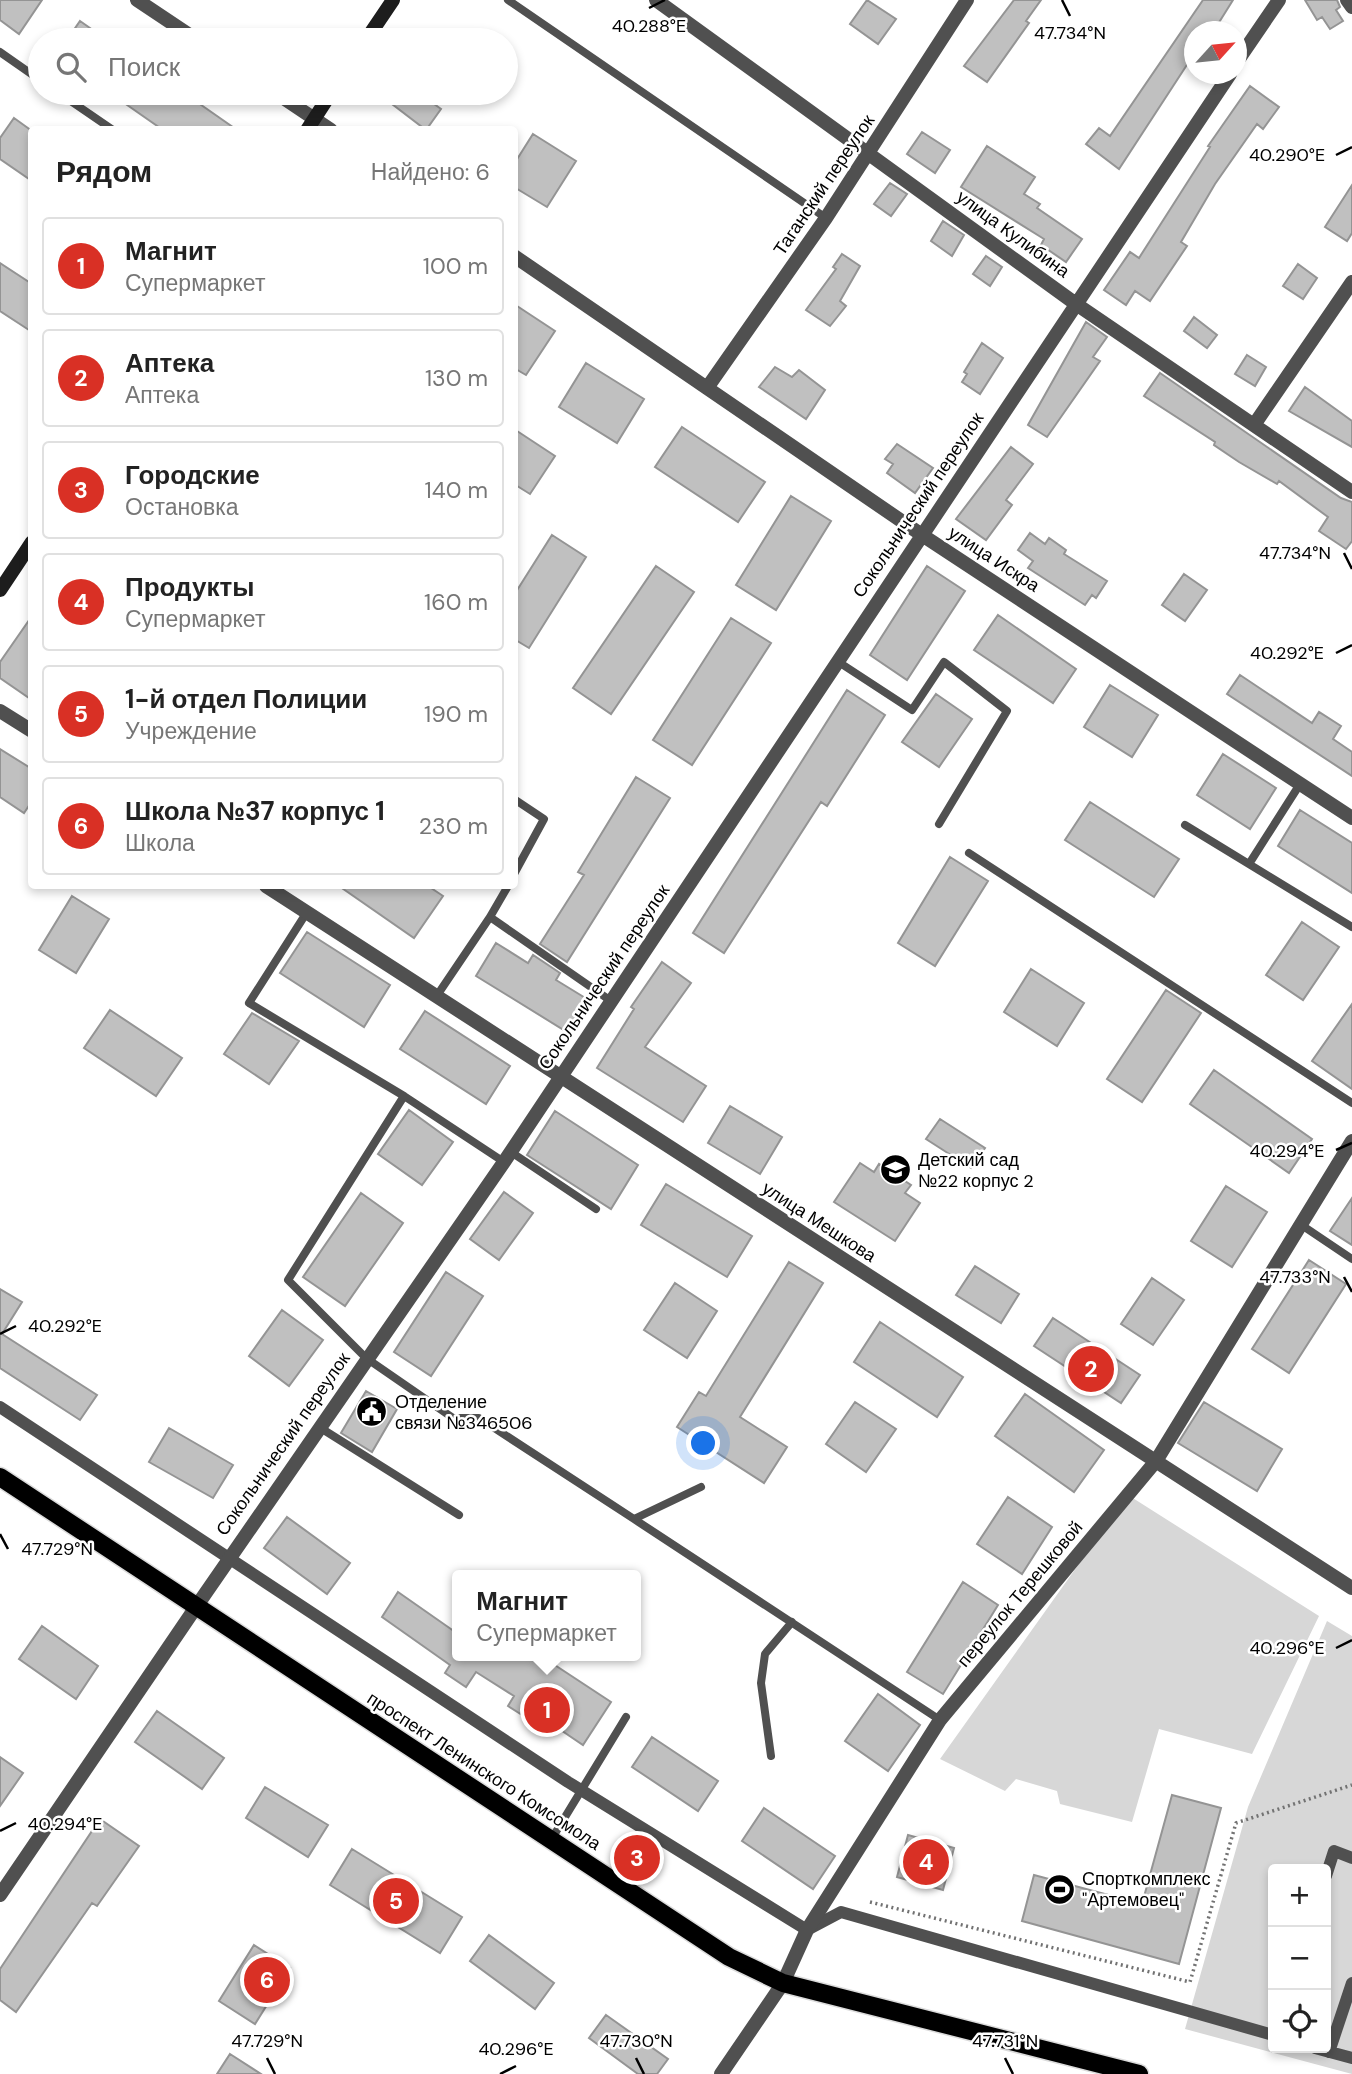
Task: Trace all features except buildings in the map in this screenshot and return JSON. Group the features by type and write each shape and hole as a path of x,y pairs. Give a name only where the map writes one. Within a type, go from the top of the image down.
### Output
{"main road":[{"path":"374,28 393,0"},
{"path":"310,124 323,105"},
{"path":"0,590 28,548"},
{"name":"проспект Ленинского Комсомола","path":"0,1477 729,1957 783,1983 1139,2074"}],"street":[{"path":"137,0 179,28"},
{"name":"улица Кулибина","path":"656,0 1076,304 1352,492"},
{"name":"Таганский переулок","path":"707,388 869,154 967,0"},
{"path":"1247,48 1279,0"},
{"path":"1347,0 1352,7"},
{"name":"Сокольнический переулок","path":"0,1895 318,1427 507,1157 1223,84"},
{"path":"289,105 310,124"},
{"name":"улица Искра","path":"518,259 922,535 1352,818"},
{"path":"1254,425 1352,282"},
{"path":"0,711 28,728"},
{"name":"улица Мешкова","path":"272,889 559,1078 1352,1588"},
{"name":"переулок Терешковой","path":"721,2074 783,1983 807,1930 940,1720 1156,1461 1352,1140"},
{"path":"0,1407 581,1791 807,1930 841,1912 1268,2034"},
{"path":"1330,1864 1334,1851 1352,1858"},
{"path":"1331,2046 1352,1983"},
{"path":"1331,2053 1352,2058"}],"lane":[{"path":"508,0 826,218"},
{"path":"0,52 28,72"},
{"path":"77,105 107,126"},
{"path":"837,662 912,710 944,662 1007,711 939,824"},
{"path":"1249,864 1300,784"},
{"path":"518,802 544,819 518,867"},
{"path":"1185,825 1352,928"},
{"path":"969,853 1352,1103"},
{"path":"436,997 491,917 506,889"},
{"path":"307,912 249,1003 596,1209"},
{"path":"491,917 611,1000"},
{"path":"404,1096 288,1280 366,1358 453,1418 479,1419 940,1720"},
{"path":"1300,1224 1352,1259"},
{"path":"318,1427 459,1515"},
{"path":"634,1519 701,1487"},
{"path":"771,1756 761,1683 765,1654 792,1622"},
{"path":"551,1840 626,1717"}],"path":[{"path":"841,1912 860,1899 1190,1982 1237,1823 1352,1785"}],"shaded area":[{"path":"1128,1495 1319,1616 1252,1754 1159,1729 1132,1822 1060,1804 1057,1791 1016,1779 1005,1791 940,1759"},
{"path":"1327,1621 1352,1636 1352,2074 1274,2053 1331,2053 1331,1864 1268,1864 1268,2051 1185,2029 1248,1807"}],"place":[{"name":"Детский сад №22 корпус 2","path":"895,1170"},
{"name":"Аптека","path":"1091,1369"},
{"name":"Отделение связи №346506","path":"372,1412"},
{"name":"Магнит","path":"547,1710"},
{"name":"Городские","path":"637,1858"},
{"name":"Продукты","path":"926,1862"},
{"name":"Спорткомплекс \"Артемовец\"","path":"1059,1889"},
{"name":"1-й отдел Полиции","path":"396,1901"},
{"name":"Школа №37 корпус 1","path":"267,1980"}]}
